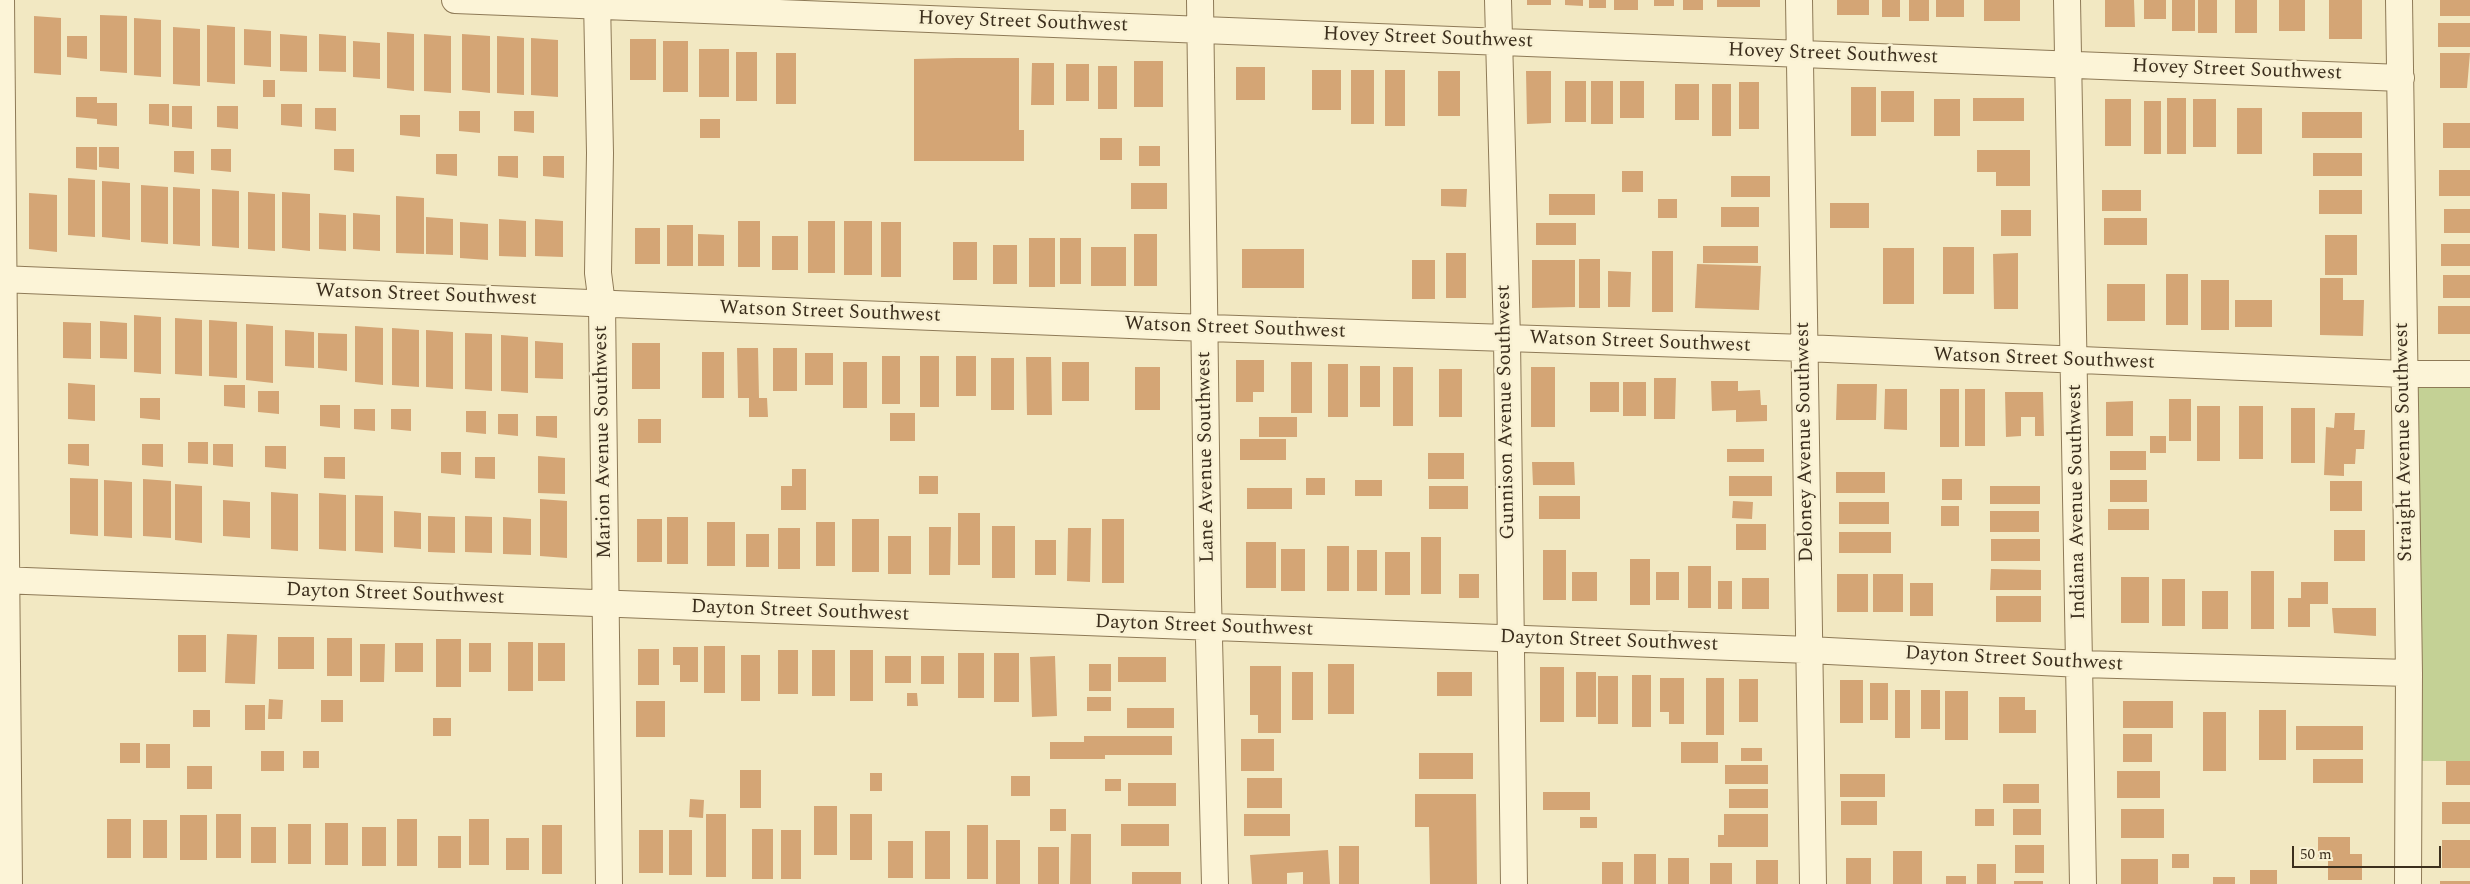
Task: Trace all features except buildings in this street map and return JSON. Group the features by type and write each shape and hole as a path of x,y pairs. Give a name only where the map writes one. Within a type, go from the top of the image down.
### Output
{"street":[{"path":"1,0 3,580 9,884"},
{"name":"Hovey Street Southwest","path":"455,0 598,3 1200,30 2401,78"},
{"name":"Lane Avenue Southwest","path":"1200,0 1209,627 1215,884"},
{"name":"Gunnison Avenue Southwest","path":"1498,0 1507,339 1514,884"},
{"name":"Deloney Avenue Southwest","path":"1799,0 1813,884"},
{"name":"Indiana Avenue Southwest","path":"2067,0 2084,884"},
{"name":"Straight Avenue Southwest","path":"2399,0 2403,374 2409,673 2408,884"},
{"name":"Marion Avenue Southwest","path":"598,3 598,273 602,304 609,884"},
{"name":"Watson Street Southwest","path":"2,279 1205,328 1507,339 1526,337 2403,374 2470,374"},
{"name":"Dayton Street Southwest","path":"3,580 1809,650 2081,664 2409,673"}],"green space":[{"path":"2403,374 2470,374 2470,761 2408,761"}]}
